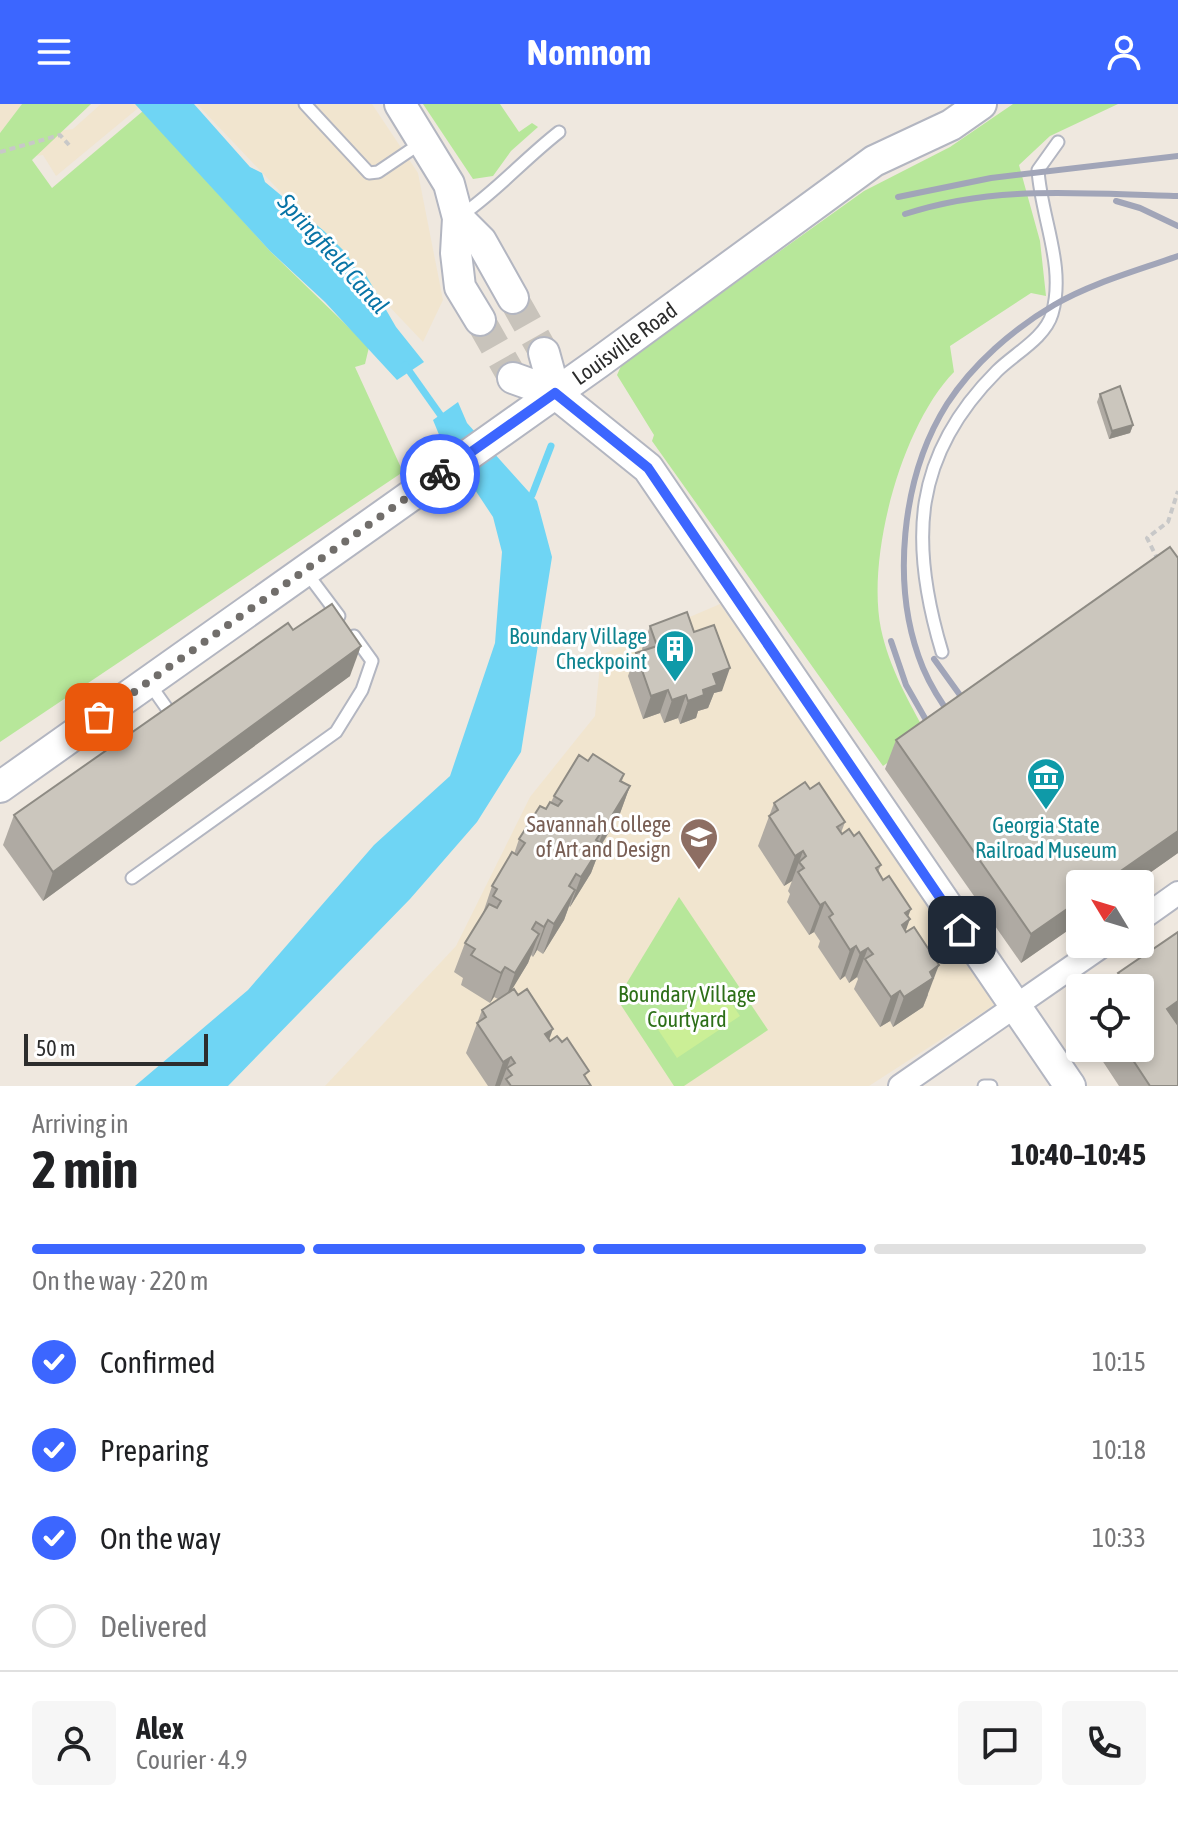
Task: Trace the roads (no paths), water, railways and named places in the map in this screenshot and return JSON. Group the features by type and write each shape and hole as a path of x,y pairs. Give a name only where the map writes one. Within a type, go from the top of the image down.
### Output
{"main road":[{"path":"400,104 449,184 458,218 456,253 460,287 480,320"},
{"name":"Louisville Road","path":"0,787 555,393 874,161 951,125 981,104"},
{"path":"458,218 481,241 513,298"},
{"path":"544,353 555,393"},
{"path":"513,378 555,393 648,468 1070,1086"}],"street":[{"path":"1154,910 1178,893"},
{"path":"900,1086 1085,958"}],"lane":[{"path":"305,104 369,173 378,172 424,140"},
{"path":"458,218 499,189 521,163 559,132"},
{"path":"942,652 925,597 921,557 923,504 950,432 970,401 1051,318 1055,271 1038,170 1058,142"},
{"path":"132,878 336,732 362,690 372,661 306,571"},
{"path":"148,682 168,710"},
{"path":"984,1086 991,1086"}],"water":[{"path":"135,104 194,104 250,167 262,173 265,182 324,231 347,254 354,267 363,270 396,327 424,362 397,380 325,302 270,251"},
{"path":"458,402 467,423 537,501 552,557 521,752 477,822 410,899 228,1086 135,1086 248,990 374,845 450,776 495,643 502,552 493,517 440,437 433,420"}],"waterway":[{"name":"Springfield Canal","path":"405,365 444,420"},
{"path":"532,495 551,446"}],"tunnel":[{"path":"513,298 544,353"},
{"path":"480,320 513,378"}],"railway":[{"path":"898,197 991,178 1178,156"},
{"path":"905,214 973,198 1007,195 1178,196"},
{"path":"1116,201 1140,208 1178,226"},
{"path":"954,720 923,668 906,603 905,533 910,499 931,433 947,404 969,375 995,348 1024,325 1084,290 1178,256"},
{"path":"891,641 906,685 934,734"},
{"path":"934,659 970,709"}],"place":[{"name":"Boundary Village Checkpoint","path":"675,683"},
{"name":"Georgia State Railroad Museum","path":"1046,811"},
{"name":"Savannah College of Art and Design","path":"699,871"}],"park label":[{"name":"Boundary Village Courtyard","path":"687,1006"}]}
